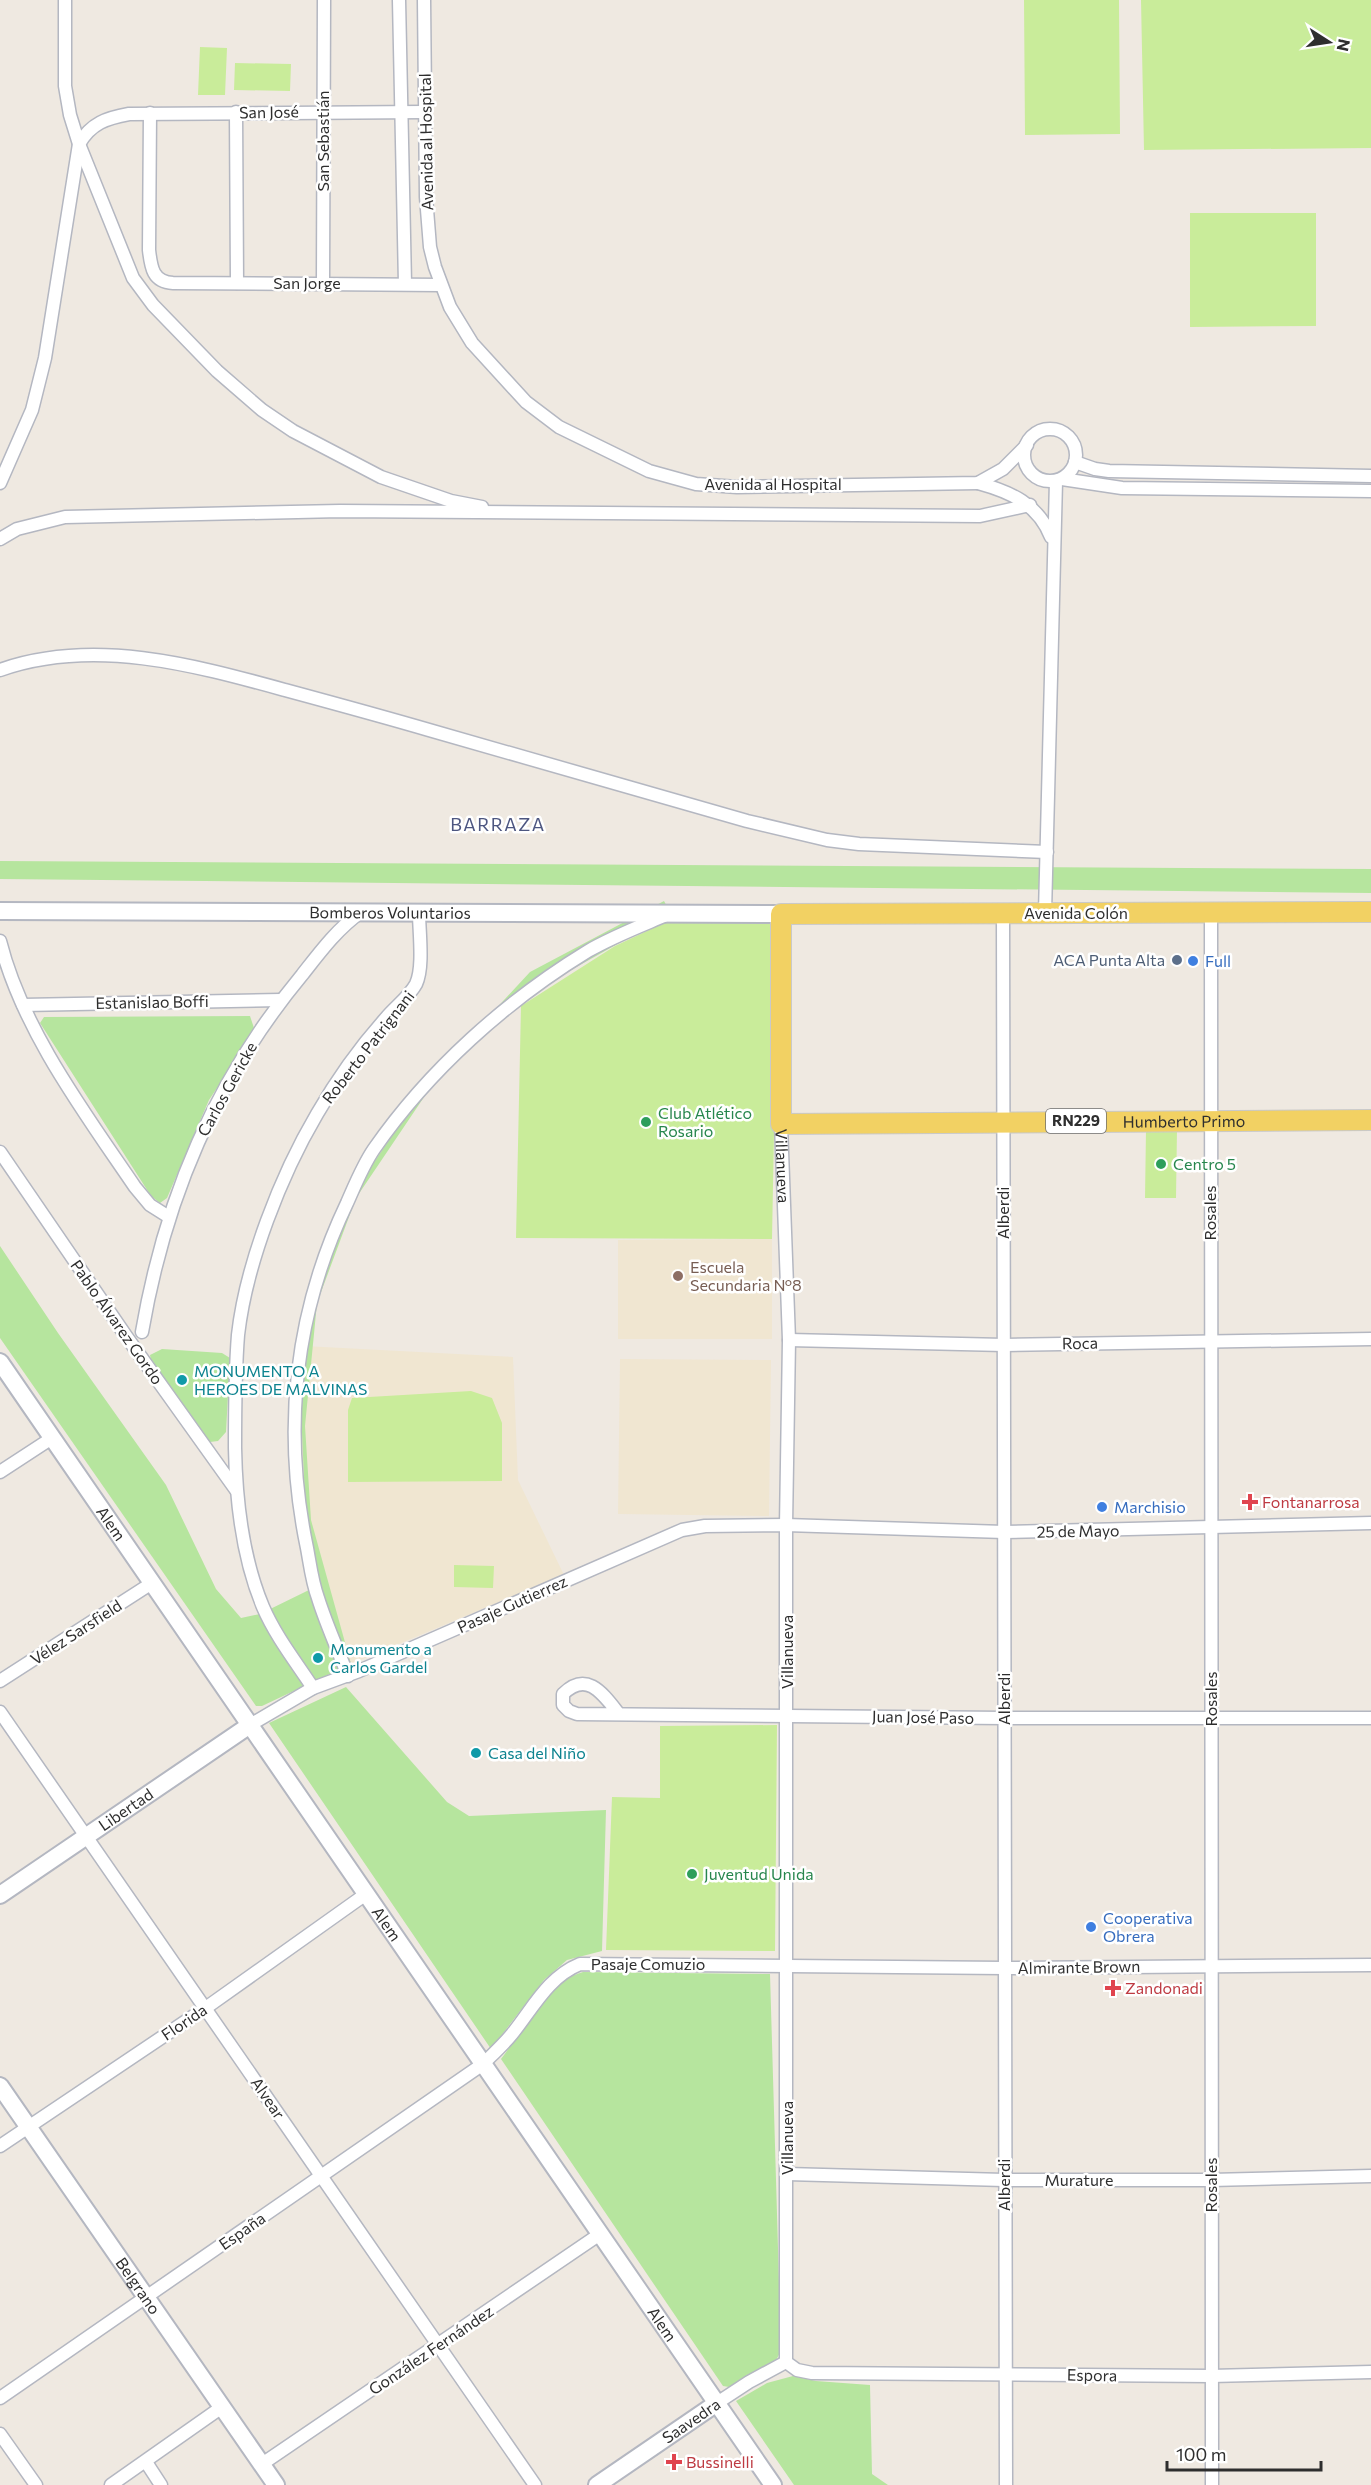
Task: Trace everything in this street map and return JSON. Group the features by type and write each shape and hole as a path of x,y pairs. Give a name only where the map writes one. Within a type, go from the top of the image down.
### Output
{"main road":[{"name":"Bomberos Voluntarios","path":"0,911 781,914"},
{"name":"Avenida Colón","path":"781,914 1371,912"},
{"name":"Villanueva","path":"781,914 781,1124"},
{"name":"Humberto Primo","path":"781,1124 1371,1120"},
{"name":"Alem","path":"0,1362 773,2485"},
{"name":"Libertad","path":"0,1896 249,1725"},
{"name":"Belgrano","path":"0,2086 276,2485"},
{"name":"Saavedra","path":"597,2485 717,2403"}],"street":[{"path":"65,0 64,86 70,115 79,144 133,278 153,305 217,371 285,426 381,477 417,490 506,513"},
{"name":"San Sebastián","path":"323,283 324,0"},
{"path":"399,0 399,111 405,284"},
{"name":"Avenida al Hospital","path":"424,0 427,226 432,257 450,307 471,343 526,402 559,427 649,471 696,484 737,487 978,483 1003,469 1027,445"},
{"path":"236,112 237,283"},
{"name":"San José","path":"79,144 86,132 97,123 111,117 150,113 424,112"},
{"name":"San Jorge","path":"150,113 150,263 158,279 173,283 441,285"},
{"path":"0,483 32,410 45,358 79,144"},
{"path":"1045,913 1053,542 1059,480 1070,472 1075,462 1074,446 1068,436 1059,431 1043,430 1033,436 1027,445 1025,461 1032,473 1043,480 1059,480 1122,488 1371,491"},
{"path":"1075,462 1095,470 1109,471 1371,476"},
{"path":"978,483 1015,496 1030,505 1045,523 1053,542"},
{"path":"0,539 17,529 41,521 65,517 340,511 980,516 1030,505"},
{"path":"0,670 23,663 75,656 108,656 172,663 316,698 785,831 865,845 1047,852"},
{"name":"Carlos Gericke","path":"142,1332 151,1281 169,1217 213,1107 281,1000 345,923 361,912"},
{"name":"Roberto Patrignani","path":"313,1688 276,1633 264,1608 246,1547 236,1490 235,1420 238,1334 262,1235 279,1191 317,1114 348,1066 416,984 420,963 419,912"},
{"path":"348,1676 317,1596 302,1526 294,1451 295,1408 302,1336 320,1268 334,1229 373,1150 429,1081 471,1040 528,991 588,951 612,938 665,916 683,913"},
{"name":"Alberdi","path":"1003,913 1006,2485"},
{"name":"Rosales","path":"1211,913 1212,2485"},
{"path":"0,941 11,981 58,1069 113,1155 150,1204 169,1217"},
{"name":"Estanislao Boffi","path":"23,1005 281,1000"},
{"name":"Villanueva","path":"781,1124 789,1340 786,1525 786,2362"},
{"name":"Pablo Álvarez Gordo","path":"0,1152 126,1336 236,1490"},
{"name":"Roca","path":"789,1340 1004,1345 1371,1339"},
{"path":"0,1472 52,1438"},
{"name":"25 de Mayo","path":"786,1525 1004,1532 1210,1529 1371,1523"},
{"name":"Pasaje Gutierrez","path":"249,1725 313,1688 348,1676 682,1530 705,1526 786,1525"},
{"name":"Vélez Sarsfield","path":"0,1682 152,1582"},
{"name":"Alvear","path":"0,1712 207,2007 535,2485"},
{"name":"Juan José Paso","path":"619,1714 1004,1718 1371,1718"},
{"name":"Florida","path":"0,2146 207,2007 366,1894"},
{"name":"Pasaje Comuzio","path":"483,2064 514,2032 539,1996 565,1970 580,1964 786,1965"},
{"name":"Almirante Brown","path":"786,1965 1004,1968 1371,1965"},
{"name":"España","path":"0,2398 483,2064"},
{"name":"Murature","path":"787,2174 1004,2180 1211,2180 1371,2176"},
{"name":"González Fernández","path":"262,2464 600,2234"},
{"name":"Espora","path":"786,2362 797,2370 812,2373 1212,2376 1371,2372"},
{"name":"Saavedra","path":"717,2403 786,2362"},
{"path":"111,2485 222,2407"},
{"path":"0,2434 36,2485"},
{"path":"146,2462 161,2485"}],"shaded area":[{"path":"772,1239 772,1339 618,1339 618,1240"},
{"path":"304,1346 513,1357 518,1480 564,1575 351,1664 321,1588 305,1524 299,1451"},
{"path":"620,1359 771,1360 769,1516 618,1514"}],"green space":[{"path":"1024,0 1119,0 1120,134 1025,135"},
{"path":"1141,0 1371,0 1371,148 1144,150"},
{"path":"200,47 227,48 225,95 198,95"},
{"path":"235,63 291,64 290,91 234,90"},
{"path":"1190,213 1316,213 1316,326 1190,327"},
{"path":"0,861 1371,869 1371,893 0,879"},
{"path":"664,901 671,914 555,979 447,1063 356,1198 317,1303 305,1426 311,1520 351,1664 262,1706 256,1706 0,1338 0,1246 58,1333 166,1485 216,1589 241,1618 260,1614 309,1590 301,1410 312,1299 353,1193 429,1081 530,972"},
{"name":"Club Atlético Rosario","path":"778,919 772,1239 516,1238 521,1006 615,946 666,922"},
{"path":"250,1016 255,1031 209,1100 167,1198 160,1203 151,1196 40,1023 44,1017"},
{"name":"Centro 5","path":"1177,1129 1176,1198 1145,1198 1146,1130"},
{"path":"162,1349 222,1353 230,1358 226,1432 218,1441 210,1442 194,1427 152,1365 150,1355"},
{"path":"471,1391 492,1398 502,1423 502,1481 348,1482 348,1410 352,1398"},
{"path":"454,1565 494,1566 493,1588 454,1587"},
{"path":"346,1687 447,1802 469,1816 606,1810 602,1951 567,1960 544,1980 491,2049 269,1723"},
{"name":"Juventud Unida","path":"777,1725 775,1951 606,1950 612,1797 660,1798 660,1726"},
{"path":"583,1972 770,1974 781,2351 775,2362 729,2387 723,2386 501,2059 546,1996 570,1977"},
{"path":"793,2376 816,2381 870,2385 872,2474 888,2485 794,2485 736,2401 767,2383"}],"place":[{"name":"ACA Punta Alta","path":"1177,960"},
{"name":"Full","path":"1193,961"},
{"name":"Club Atlético Rosario","path":"646,1122"},
{"name":"Centro 5","path":"1161,1164"},
{"name":"Escuela Secundaria Nº8","path":"678,1276"},
{"name":"MONUMENTO A HEROES DE MALVINAS","path":"182,1380"},
{"name":"Fontanarrosa","path":"1250,1502"},
{"name":"Marchisio","path":"1102,1507"},
{"name":"Monumento a Carlos Gardel","path":"318,1658"},
{"name":"Casa del Niño","path":"476,1753"},
{"name":"Juventud Unida","path":"692,1874"},
{"name":"Cooperativa Obrera","path":"1091,1927"},
{"name":"Zandonadi","path":"1113,1988"},
{"name":"Bussinelli","path":"674,2462"}],"district":[{"name":"BARRAZA","path":"498,825"}]}
